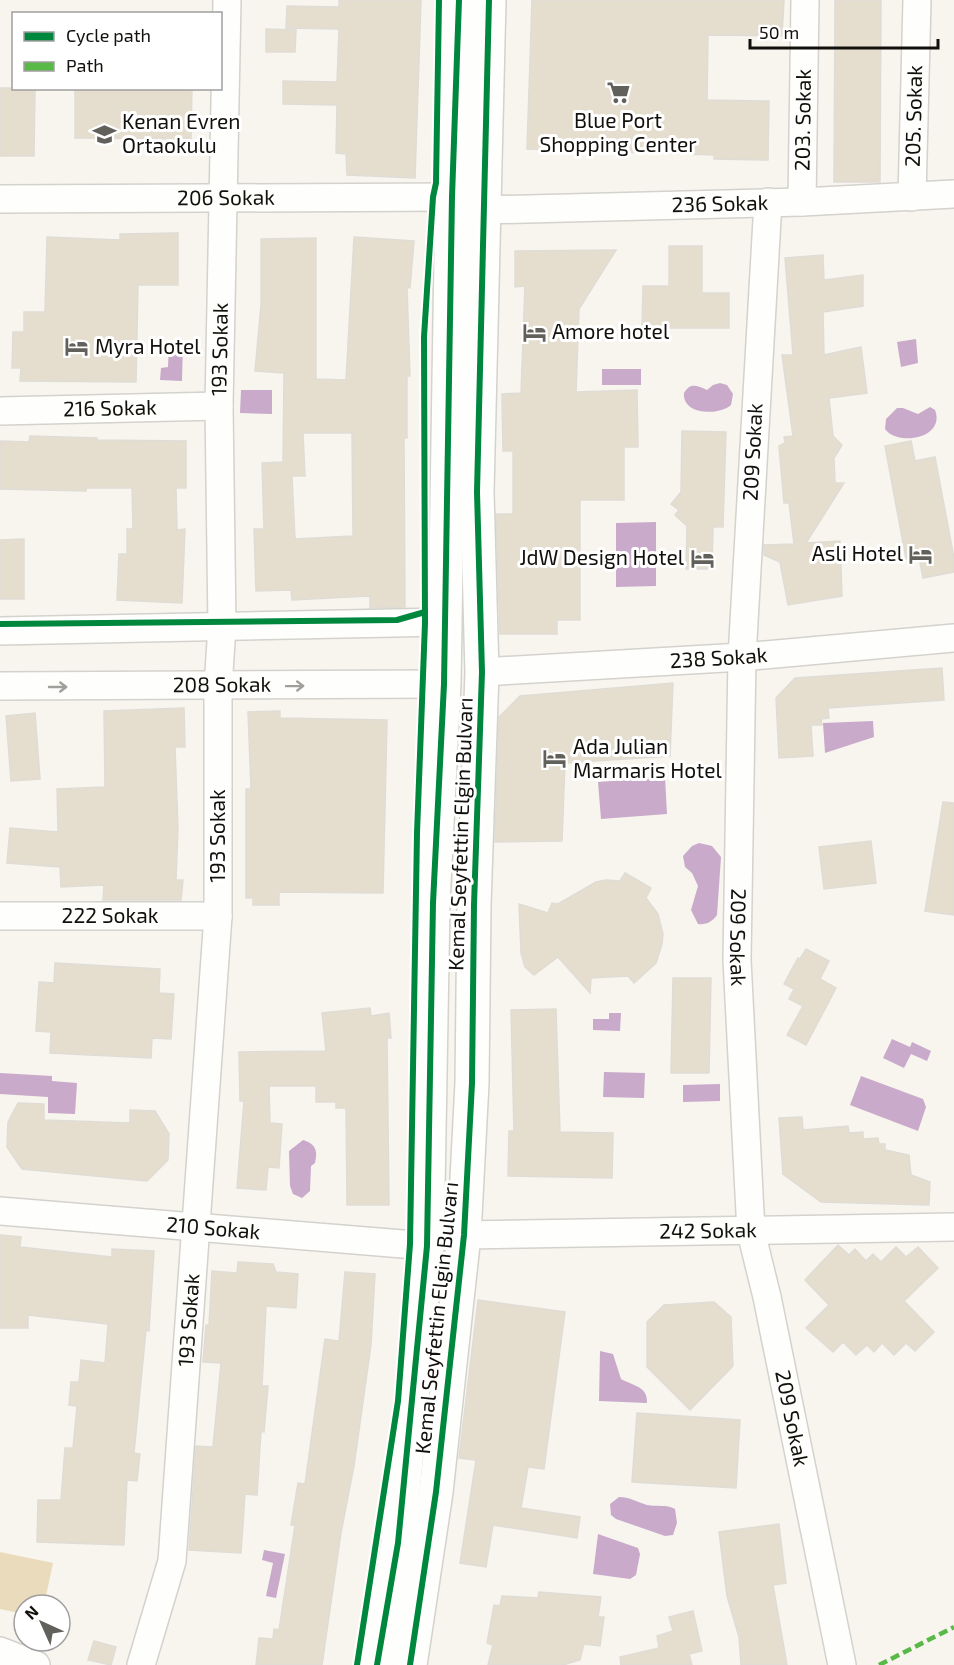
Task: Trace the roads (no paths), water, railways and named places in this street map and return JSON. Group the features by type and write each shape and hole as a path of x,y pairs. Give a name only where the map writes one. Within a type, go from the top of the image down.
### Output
{"main road":[{"name":"Kemal Seyfettin Elgin Bulvarı","path":"377,1665 398,1543 427,1246 433,903 444,684 452,197 459,0"},
{"name":"Kemal Seyfettin Elgin Bulvarı","path":"410,1665 436,1492 464,1235 472,1083 474,905 482,672 477,492 489,0"}],"street":[{"name":"193 Sokak","path":"141,1665 172,1561 218,916 218,687 222,627 219,406 227,0"},
{"name":"203. Sokak","path":"802,202 805,0"},
{"name":"205. Sokak","path":"912,197 917,0"},
{"name":"236 Sokak","path":"484,210 802,202 954,194"},
{"name":"206 Sokak","path":"0,199 452,197"},
{"name":"209 Sokak","path":"768,202 742,657 737,960 751,1232 767,1297 842,1665"},
{"name":"216 Sokak","path":"0,411 219,406"},
{"path":"0,632 445,622"},
{"name":"238 Sokak","path":"482,672 742,657 954,638"},
{"name":"208 Sokak","path":"0,686 218,687 444,684"},
{"name":"222 Sokak","path":"0,916 218,916"},
{"name":"210 Sokak","path":"0,1211 427,1246"},
{"name":"242 Sokak","path":"464,1235 954,1227"},
{"path":"0,1651 36,1665"}],"place":[{"name":"Blue Port Shopping Center","path":"618,93"},
{"name":"Kenan Evren Ortaokulu","path":"104,134"},
{"name":"Amore hotel","path":"534,332"},
{"name":"Myra Hotel","path":"77,347"},
{"name":"Asli Hotel","path":"921,554"},
{"name":"JdW Design Hotel","path":"702,558"},
{"name":"Ada Julian Marmaris Hotel","path":"555,759"}]}
